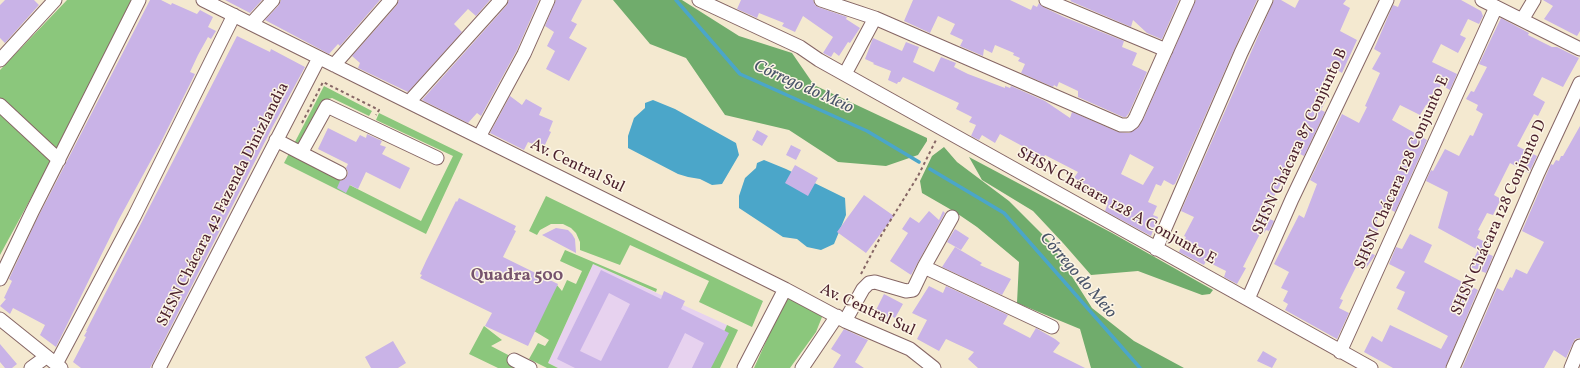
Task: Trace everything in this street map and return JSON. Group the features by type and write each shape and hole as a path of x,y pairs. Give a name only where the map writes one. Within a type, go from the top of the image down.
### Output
{"street":[{"path":"0,60 55,0"},
{"path":"0,279 139,0"},
{"name":"Av. Central Sul","path":"203,0 841,319 910,349 934,368"},
{"path":"251,24 273,0"},
{"path":"334,65 391,0"},
{"path":"409,102 502,0"},
{"path":"479,137 524,54 548,0"},
{"name":"SHSN Chácara 128 A Conjunto E","path":"699,0 800,47 819,60 1371,368"},
{"path":"821,0 875,18 1121,125 1128,125 1133,122 1136,117 1188,0"},
{"path":"1046,0 1166,50"},
{"path":"1156,249 1241,53 1266,0"},
{"name":"SHSN Chácara 87 Conjunto B","path":"1248,299 1292,199 1387,0"},
{"path":"1482,0 1579,48"},
{"path":"1522,20 1534,0"},
{"name":"SHSN Chácara 128 Conjunto E","path":"1340,352 1496,7"},
{"path":"31,368 54,363 134,217 234,16"},
{"path":"846,74 875,18"},
{"name":"SHSN Chácara 42 Fazenda Dinizlandia","path":"159,368 319,58"},
{"name":"SHSN Chácara 128 Conjunto D","path":"1453,368 1538,173 1580,83"},
{"path":"0,105 59,160"},
{"path":"301,153 327,106 438,158"},
{"path":"276,140 340,174"},
{"path":"802,368 841,319 862,289 869,284 875,282 910,292 913,290 952,217"},
{"path":"924,267 1052,327"},
{"path":"744,368 785,290"},
{"path":"0,319 54,363"},
{"path":"1570,368 1580,346"},
{"path":"514,360 530,368"}],"path":[{"path":"859,278 882,234 918,176 942,128"}],"shaded area":[{"path":"593,264 727,325 708,368 558,368 548,363"}],"green space":[{"path":"67,0 133,0 38,185 0,255 0,70"},
{"path":"613,0 682,0 739,36 792,53 814,85 927,138 927,141 918,155 886,166 838,162 789,130 725,115 686,58 650,44"},
{"path":"324,86 372,111 369,116 332,98 325,100 296,158 421,221 453,156 376,120 379,113 463,154 426,234 284,163"},
{"path":"944,147 957,162 1009,201 1050,242 1092,308 1134,341 1184,368 1091,368 1080,329 1017,303 1019,262 977,227 922,193 920,181 932,156"},
{"path":"969,157 1112,233 1213,290 1210,294 1202,295 1138,271 1091,275 1033,211 982,180"},
{"path":"546,196 763,301 752,327 699,302 709,281 630,245 620,265 580,250 580,242 576,233 571,228 563,224 551,224 540,230 537,235 529,231"},
{"path":"565,250 657,289 656,292 593,264 548,363 558,368 547,368 529,359 538,343 545,346 549,340 534,331 556,284 562,291 567,280 576,284 582,271 560,261"},
{"path":"784,296 816,310 822,317 816,332 790,368 754,368 769,335 764,333"},
{"path":"727,325 738,330 720,368 708,368"},
{"path":"484,326 502,340 491,346 533,368 498,368 469,354"}],"water":[{"path":"653,100 675,109 736,143 739,155 722,184 712,185 700,179 678,174 628,148 628,136 634,118 645,108 645,103"},
{"path":"764,160 845,198 846,215 834,244 821,250 807,247 797,239 783,237 739,208 739,196 745,178 756,168 757,163"}],"building":[{"path":"5,0 34,0 39,5 5,43 0,38 0,5"},
{"path":"150,0 161,0 171,5 172,3 197,14 200,10 213,17 208,27 216,31 211,39 208,37 198,55 190,72 195,74 161,142 118,221 56,347 40,335 45,325 13,308 10,314 0,306 6,299 4,298 12,281 9,279 36,221"},
{"path":"225,0 262,0 250,13"},
{"path":"281,0 380,0 340,46 338,44 329,54 265,20 279,5"},
{"path":"399,0 490,0 476,16 468,9 454,24 462,32 408,92 358,68 360,63 352,56 397,5"},
{"path":"509,0 539,0 517,50 481,116 477,113 468,123 422,100 507,5"},
{"path":"556,0 582,0 571,21 577,24 569,38 587,48 569,81 546,69 555,51 547,46 554,32 545,26"},
{"path":"741,0 813,0 815,5 818,7 847,17 846,19 860,28 839,56 834,52 831,57 823,53 833,37 803,16 795,32 782,26 784,23 759,13 757,18 737,9"},
{"path":"913,0 1010,0 1031,10 1033,5 1037,7 1039,3 1043,7 1064,17 1124,41 1122,47 1137,53 1132,65 1147,72 1129,113 1126,117 1123,117 1078,97 1078,91 1059,82 1057,87 1054,85 1053,87 1021,73 1025,64 1018,61 1020,58 1013,55 1014,53 995,45 992,53 984,49 983,56 960,46 963,40 950,34 955,24 938,16 930,33 904,21"},
{"path":"1179,0 1161,39 1147,33 1133,20 1131,27 1070,1"},
{"path":"1196,0 1257,0 1175,184 1173,185 1164,180 1161,186 1156,184 1148,202 1157,206 1153,215 1158,217 1151,236 1105,211 1108,203 1080,191 1084,183 1074,178 1078,172 1045,155 1040,163 1021,153 1024,147 1000,134 995,143 982,135 979,140 971,136 976,125 969,122 972,117 956,109 959,103 903,77 897,84 888,80 891,71 865,59 873,38 902,51 906,42 919,47 913,62 934,72 941,57 956,63 954,67 968,74 1005,88 1005,86 1010,88 1011,86 1045,101 1070,118 1072,112 1118,132 1129,133 1138,128 1143,120","holes":["1130,154 1154,167 1143,185 1121,174"]},
{"path":"1274,0 1281,0 1295,8 1299,0 1346,0 1343,4 1350,8 1340,31 1357,40 1342,73 1334,68 1319,97 1326,100 1321,110 1325,112 1304,156 1298,153 1272,200 1265,217 1274,221 1269,231 1266,230 1264,233 1261,232 1243,267 1246,268 1237,284 1224,277 1226,271 1206,261 1204,265 1179,252 1186,237 1184,236 1194,217 1181,211"},
{"path":"1401,0 1461,0 1481,11 1483,16 1479,24 1468,19 1460,35 1466,38 1458,53 1441,44 1432,62 1457,74 1450,90 1441,85 1429,106 1426,105 1420,115 1400,105 1392,120 1427,140 1395,212 1384,206 1375,225 1379,227 1368,252 1375,255 1374,257 1366,268 1364,266 1361,269 1356,267 1340,299 1343,300 1339,308 1349,313 1337,339 1285,310 1288,304 1283,301 1288,291 1281,288 1289,272 1274,264 1299,215 1304,218 1317,184 1310,180 1342,114 1359,123 1367,107 1365,106 1380,73 1372,69 1381,53 1374,49 1393,5 1398,7"},
{"path":"1543,0 1580,0 1580,31 1577,36 1544,19 1553,6"},
{"path":"1501,18 1529,33 1528,35 1579,58 1563,87 1542,77 1533,95 1545,102 1538,116 1534,114 1517,146 1537,156 1529,173 1510,163 1494,195 1501,199 1493,215 1487,213 1478,230 1480,231 1477,238 1490,244 1486,253 1493,256 1486,273 1470,267 1478,250 1438,228 1448,192 1426,181 1431,170 1433,171 1445,149 1459,156 1470,135 1473,136 1483,114 1476,110 1478,105 1466,99 1471,91 1474,92 1487,67 1479,64"},
{"path":"237,36 270,52 271,49 305,67 273,126 150,368 81,368 73,362 86,337 84,336 86,331"},
{"path":"510,96 522,105 526,99 542,108 539,115 553,121 549,131 551,132 544,147 542,146 542,148 528,142 524,150 490,133"},
{"path":"1580,126 1580,338 1575,339 1566,358 1554,350 1544,368 1462,368 1497,288 1503,291 1516,269 1527,274 1544,242 1522,231 1551,164 1553,165 1556,160 1559,161 1561,156 1563,156"},
{"path":"328,128 356,142 360,135 366,138 367,134 382,141 380,145 386,147 382,154 410,168 400,189 366,172 358,189 350,185 346,193 337,188 340,181 345,179 347,176 348,172 346,168 348,164 318,149"},
{"path":"757,130 768,136 762,146 752,140"},
{"path":"791,145 801,150 796,160 786,155"},
{"path":"795,165 818,178 808,196 785,183"},
{"path":"864,195 894,216 866,253 837,232"},
{"path":"459,198 516,226 514,230 516,231 503,257 558,284 528,346 485,326 492,313 420,278 422,275 420,274 426,261 456,201 457,202"},
{"path":"929,211 939,220 943,211 945,213 911,275 890,261 908,233 902,229 910,217 919,223"},
{"path":"556,228 568,230 572,234 575,239 576,253 542,235"},
{"path":"955,229 969,238 961,250 947,242"},
{"path":"1410,234 1432,245 1424,262 1478,290 1445,368 1393,368 1364,352 1372,336 1382,342 1390,325 1441,349 1448,336 1397,309 1405,292 1396,288 1405,272 1389,264 1396,247 1402,249"},
{"path":"955,247 982,263 980,265 1011,279 1002,295 942,267"},
{"path":"601,270 661,299 664,291 685,301 681,309 729,333 711,368 692,368 704,343 685,333 668,368 575,368 557,359","holes":["609,293 630,304 601,361 580,351"]},
{"path":"929,286 943,293 946,286 1008,315 1003,324 1030,338 1036,328 1060,343 1053,352 1085,368 978,368 968,359 974,352 946,339 939,351 917,339 927,320 912,313"},
{"path":"884,294 903,304 895,318 889,315 887,319 875,312"},
{"path":"844,329 868,340 855,362 864,368 833,368 841,355 831,349"},
{"path":"393,341 406,363 398,368 371,368 365,357"},
{"path":"0,344 17,364 12,368 5,368 0,362"},
{"path":"1263,351 1277,359 1272,368 1257,361"}],"waterway":[{"name":"Córrego do Meio","path":"676,0 740,74 867,131 919,162"},
{"name":"Córrego do Meio","path":"930,169 1004,213 1140,368"}],"district":[{"name":"Quadra 500","path":"517,277"}]}
